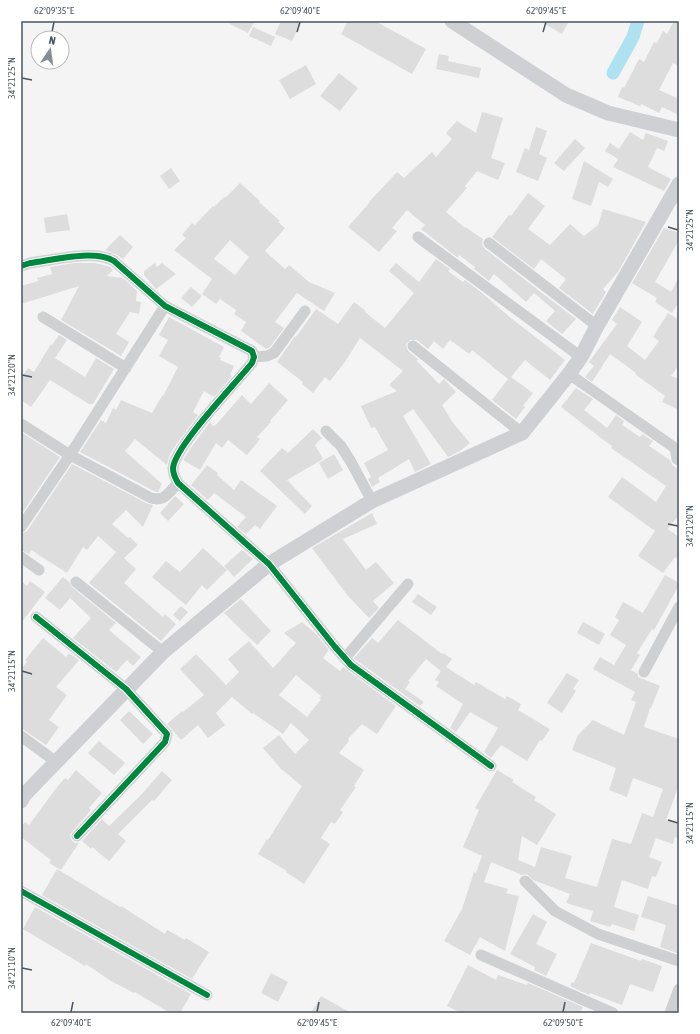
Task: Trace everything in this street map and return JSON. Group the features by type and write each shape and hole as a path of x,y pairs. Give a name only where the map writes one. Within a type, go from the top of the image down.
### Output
{"main road":[{"path":"452,21 566,95 608,113 679,130"},
{"path":"21,801 24,795 163,652 269,564 372,501 522,433 581,357 597,326 679,184"}],"street":[{"path":"418,237 581,357"},
{"path":"489,243 597,326"},
{"path":"21,266 30,263 92,254 105,256 114,261 165,306 252,351 254,357 252,363 200,424 181,449 173,468 174,476 178,483 269,564 351,665 491,766"},
{"path":"21,527 70,455 165,306"},
{"path":"254,357 267,356 274,353 305,311"},
{"path":"43,317 126,368"},
{"path":"413,346 522,433"},
{"path":"569,374 675,448 677,459 679,460"},
{"path":"21,424 70,455 151,498 158,500 163,498 178,483"},
{"path":"326,431 341,446 372,501"},
{"path":"21,557 39,570"},
{"path":"76,582 163,652"},
{"path":"345,658 408,584"},
{"path":"644,672 679,607"},
{"path":"36,617 126,689 167,734 165,742 77,836"},
{"path":"21,736 56,762"},
{"path":"525,881 555,911 598,934 679,961"},
{"path":"21,891 207,995"},
{"path":"481,955 613,1013"},
{"path":"670,1013 679,989"}],"building":[{"path":"224,21 255,21 248,33"},
{"path":"281,21 302,21 292,41 275,34"},
{"path":"348,21 375,21 426,49 412,74 341,34"},
{"path":"540,21 569,21 562,34"},
{"path":"674,21 679,21 679,66 673,63 659,90 679,99 679,115 662,107 659,113 641,104 640,106 618,97 622,87 624,88 639,59 644,62 654,42 657,43 663,31 667,34"},
{"path":"253,27 275,37 271,46 249,36"},
{"path":"439,54 449,56 448,61 481,68 479,78 436,69"},
{"path":"306,65 316,84 290,99 279,80"},
{"path":"339,73 358,88 340,111 320,96"},
{"path":"482,112 503,118 491,158 505,163 498,180 477,171 465,186 467,188 446,212 465,228 483,239 482,245 485,249 576,319 562,334 546,321 555,311 534,293 526,302 494,274 489,281 474,269 475,267 459,255 458,258 421,229 425,225 407,210 392,228 397,231 379,252 348,227 397,172 404,178 432,152 436,157 452,139 446,133 457,121 476,133"},
{"path":"536,127 547,131 539,154 547,158 538,181 516,172 525,148 529,150"},
{"path":"630,132 643,140 646,133 668,141 664,151 657,148 648,167 671,179 664,191 613,167 618,159 605,151 610,143 619,149"},
{"path":"575,139 585,148 564,171 554,163"},
{"path":"584,161 613,179 608,187 599,182 591,206 572,199"},
{"path":"171,168 180,181 169,189 160,176"},
{"path":"240,183 280,221 278,222 285,228 265,251 285,269 289,265 309,282 335,293 324,311 297,293 275,322 284,328 270,347 266,349 241,331 246,322 234,314 236,310 220,299 216,304 202,294 212,279 174,250 186,238 182,235 192,223 195,225 213,206 214,207 224,197 225,198","holes":["230,240 249,257 235,275 214,259"]},
{"path":"528,193 545,206 528,229 550,245 570,224 584,236 598,225 603,209 646,222 618,272 603,289 606,292 593,314 559,288 566,279 541,259 534,269 492,237 509,215 511,216"},
{"path":"67,214 70,230 46,233 44,218"},
{"path":"664,228 679,233 679,240 655,282 671,292 679,277 679,302 672,313 655,302 657,298 632,283"},
{"path":"120,235 133,247 123,259 105,250"},
{"path":"436,259 450,269 448,271 463,282 465,280 481,292 511,318 565,360 550,380 525,360 511,377 533,393 523,406 525,407 516,419 492,400 508,379 472,350 469,354 450,340 443,349 434,341 428,349 417,340 410,340 406,345 408,351 418,359 417,361 439,384 444,379 456,392 442,405 453,423 470,443 460,451 448,457 413,409 403,416 431,464 415,472 409,459 378,478 380,482 372,487 368,479 371,477 364,463 388,450 375,427 371,428 361,406 397,391 389,385 403,371 360,338 345,362 330,381 325,377 313,393 302,384 303,382 277,362 316,309 338,324 354,302 385,328 414,293 389,271 396,263 419,282"},
{"path":"74,263 95,263 110,267 113,270 107,276 123,278 137,291 136,301 141,302 139,314 130,312 116,334 129,342 121,356 61,320 79,286 21,304 21,286 38,281 37,278 52,274 50,267"},
{"path":"155,263 157,267 162,263 176,274 156,289 144,275 144,271"},
{"path":"191,287 202,296 192,307 181,298"},
{"path":"620,307 642,322 627,346 645,360 659,341 653,337 668,313 679,320 679,365 671,376 679,379 679,410 662,402 665,396 610,354 592,382 585,377 594,366 589,362 617,324 612,320"},
{"path":"169,317 224,347 219,357 221,358 220,360 234,366 230,375 232,376 214,397 204,391 193,412 198,415 170,454 167,465 135,439 125,451 162,484 158,492 156,492 80,452 101,420 106,423 113,408 116,410 121,400 152,413 163,396 178,367 159,356 168,340 159,335"},
{"path":"59,335 67,340 55,358 85,377 96,358 114,369 93,404 89,404 50,380 31,407 21,400 21,378 28,368 34,372 51,344 52,345"},
{"path":"269,383 288,400 257,437 260,439 247,455 228,440 222,448 216,443 200,470 183,460 210,422 212,424 211,427 213,425 215,426 242,395 251,404"},
{"path":"576,388 593,399 584,410 607,428 616,415 624,421 622,425 640,437 642,434 653,441 649,446 670,460 672,465 679,470 679,515 668,529 679,537 679,560 675,557 663,573 638,556 655,531 608,497 622,477 656,502 666,486 611,448 612,446 561,407"},
{"path":"313,429 322,438 315,445 323,459 287,480 312,506 305,514 260,471 282,448 288,453"},
{"path":"21,432 60,457 21,515"},
{"path":"334,454 343,470 328,479 319,463"},
{"path":"72,464 148,504 153,505 143,527 126,510 112,524 138,545 124,558 136,569 124,583 163,617 165,614 176,624 161,641 89,583 116,552 98,536 87,550 83,547 67,573 31,550 29,554 21,550 21,534 27,531"},
{"path":"207,465 218,473 217,475 234,490 241,480 277,506 260,529 255,525 246,534 237,527 246,517 214,493 208,500 191,485"},
{"path":"175,496 184,504 168,521 160,513"},
{"path":"372,513 377,524 343,539 366,570 376,562 394,583 373,601 379,608 369,618 348,596 312,548"},
{"path":"203,548 227,570 207,590 202,585 186,605 152,577 166,561 180,572"},
{"path":"242,550 253,559 234,577 224,566"},
{"path":"665,575 679,583 679,585 654,630 652,629 637,653 640,655 631,670 638,674 638,677 660,686 650,708 644,727 679,739 679,785 666,820 679,824 679,839 675,837 673,844 656,838 649,857 662,862 656,877 652,876 648,889 622,880 614,907 639,915 634,931 612,924 610,927 590,921 593,911 566,903 570,894 533,880 527,874 522,875 491,862 484,882 508,889 506,893 519,896 505,951 480,937 470,955 444,941 462,909 474,872 476,873 482,856 463,847 479,810 475,808 497,770 514,780 512,782 536,797 534,800 556,814 537,845 522,836 518,860 535,867 541,847 572,856 565,878 597,887 612,839 631,844 642,813 653,817 663,789 633,778 627,797 609,790 616,768 572,750 578,735 593,720 624,735 636,702 631,700 635,692 593,669 600,657 614,665 626,645 610,635 619,620 615,617 623,602 643,613"},
{"path":"63,577 72,587 116,623 109,630 141,657 133,666 127,660 116,672 73,638 91,618 70,598 60,610 45,598"},
{"path":"21,581 27,586 30,581 45,592 21,623"},
{"path":"418,594 437,607 431,615 412,602"},
{"path":"241,599 271,631 257,645 224,613"},
{"path":"181,606 188,612 180,621 173,615"},
{"path":"398,620 442,654 443,653 452,659 446,667 474,685 476,682 505,699 507,696 521,704 518,710 550,729 542,741 540,740 527,761 501,745 491,758 484,752 498,728 470,712 456,732 450,728 463,704 436,686 439,682 435,680 441,671 426,659 408,681 410,682 405,689 424,702 420,706 354,658 372,638 378,643"},
{"path":"302,622 316,634 329,650 323,658 340,671 343,667 396,706 377,734 362,724 348,739 349,741 339,753 364,770 354,786 356,787 340,810 343,812 335,824 331,822 321,838 330,844 304,884 286,872 287,871 258,854 302,786 281,769 263,748 279,735 295,754 309,740 291,723 283,734 253,713 252,714 232,697 216,713 225,725 208,738 198,725 181,740 167,724 204,695 180,669 196,654 226,685 239,672 228,659 249,641 273,668 296,643 284,633","holes":["296,675 321,696 319,698 321,699 307,717 279,695"]},
{"path":"583,622 605,634 599,645 577,633"},
{"path":"43,638 66,657 69,653 79,660 56,687 67,695 49,720 59,727 46,745 21,728 21,669 27,662 25,660"},
{"path":"567,673 579,680 573,689 576,691 562,713 547,703"},
{"path":"129,711 153,734 143,744 120,720"},
{"path":"99,741 125,763 114,775 88,753"},
{"path":"76,770 102,793 89,808 91,810 70,835 72,841 79,843 61,870 49,863 51,860 21,837 21,827 25,822 29,825 57,787 65,778 68,780"},
{"path":"162,771 172,780 154,801 152,800 118,834 126,841 109,861 82,841 102,819 109,826 141,795"},
{"path":"57,869 120,907 121,906 165,934 167,930 185,940 186,938 209,952 192,979 42,895"},
{"path":"648,896 679,906 679,954 660,947 666,925 641,917"},
{"path":"35,907 191,994 180,1013 170,1013 135,992 134,993 111,981 86,964 85,966 23,929"},
{"path":"533,914 547,922 536,944 557,954 546,976 534,970 535,967 510,954"},
{"path":"591,943 641,961 642,959 662,966 653,992 630,984 622,1005 590,993 589,995 570,986 572,982 574,983"},
{"path":"468,965 496,980 498,975 527,985 528,983 583,1007 580,1013 461,1013 447,1006"},
{"path":"271,973 288,982 278,1002 261,993"},
{"path":"321,996 351,1013 311,1013"}],"waterway":[{"path":"613,73 633,37 638,21"}],"cycle path":[{"path":"21,266 30,263 73,256 96,256 106,258 114,261 165,306 252,351 254,357 252,363 207,415 176,458 173,468 178,483 269,564 351,665 491,766"},
{"path":"36,617 126,689 167,734 165,742 77,836"},
{"path":"21,891 207,995"}]}
